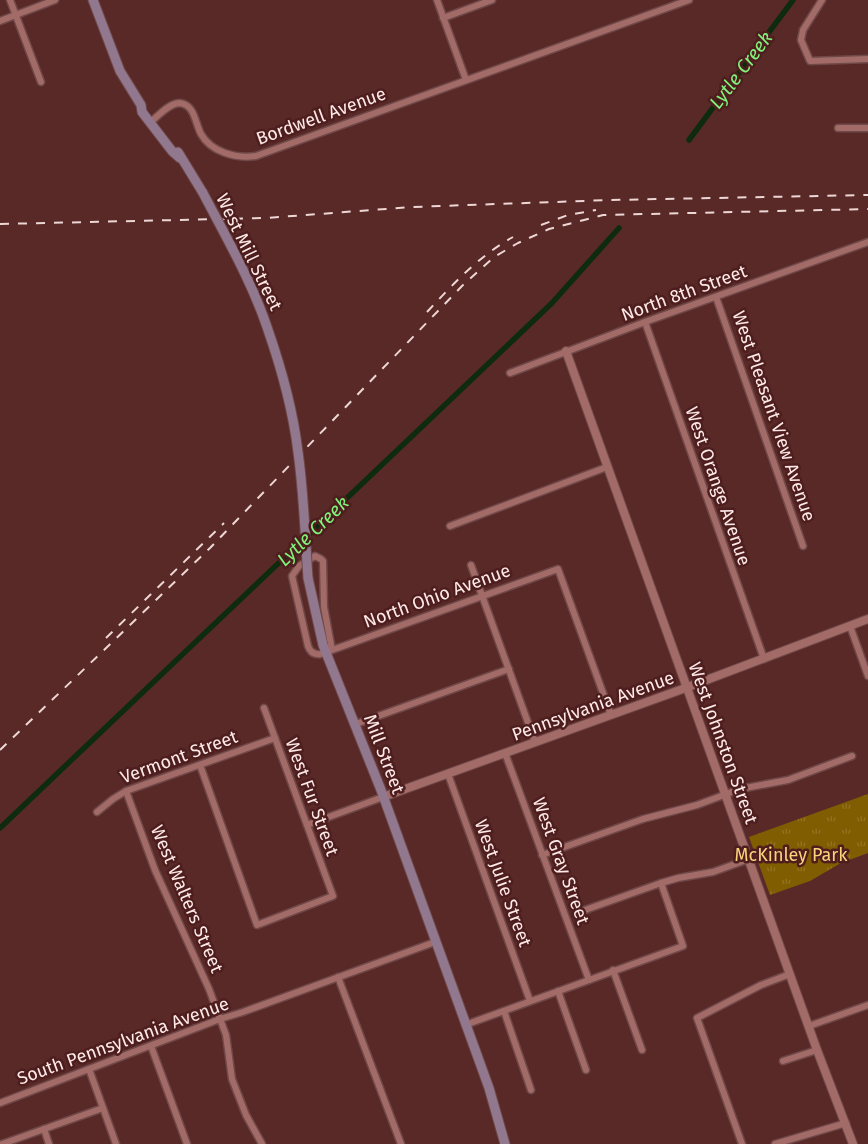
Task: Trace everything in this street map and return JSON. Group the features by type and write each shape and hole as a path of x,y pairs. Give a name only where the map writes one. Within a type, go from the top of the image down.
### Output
{"main road":[{"name":"West Mill Street","path":"93,0 120,72 141,105 175,147 234,250 267,325 280,366"},
{"name":"West Mill Street","path":"141,105 142,112 172,151 180,158"},
{"name":"Mill Street","path":"280,366 298,452 308,578 329,651 489,1088 505,1144"}],"street":[{"path":"10,0 41,82"},
{"path":"0,21 55,0"},
{"path":"436,0 466,80 689,0"},
{"path":"443,18 492,0"},
{"path":"822,0 803,30 800,40 810,61 868,59"},
{"name":"Bordwell Avenue","path":"154,120 171,106 179,103 188,106 193,113 202,136 212,146 235,157 246,158 466,80"},
{"path":"838,128 868,128"},
{"name":"North 8th Street","path":"510,373 645,322 868,243"},
{"name":"West Pleasant View Avenue","path":"716,297 803,546"},
{"name":"West Orange Avenue","path":"645,322 764,659"},
{"name":"West Johnston Street","path":"566,351 817,1050 853,1144"},
{"path":"450,526 608,467"},
{"path":"315,556 323,561 324,607 329,651 317,654 309,650 292,576 299,566 315,556"},
{"path":"471,565 535,742"},
{"name":"North Ohio Avenue","path":"329,651 558,569 611,714"},
{"name":"Pennsylvania Avenue","path":"383,797 687,688 868,620"},
{"path":"850,626 868,676"},
{"path":"356,724 509,669"},
{"name":"West Fur Street","path":"200,765 257,925 333,896 264,708"},
{"name":"Vermont Street","path":"97,812 126,791 275,738"},
{"name":"West Gray Street","path":"505,753 589,980"},
{"path":"542,854 643,819 697,805 750,786 788,780 852,756"},
{"name":"West Julie Street","path":"448,774 530,1001"},
{"name":"West Walters Street","path":"126,791 154,870 220,1019 229,1045 232,1079 246,1115 262,1144"},
{"path":"307,825 383,797"},
{"path":"585,910 661,883 713,872 749,859"},
{"path":"465,1025 683,946 661,883"},
{"name":"South Pennsylvania Avenue","path":"0,1103 220,1019 256,1008 435,942"},
{"path":"613,970 642,1050"},
{"path":"742,1144 697,1018 761,985 790,974"},
{"path":"338,977 400,1144"},
{"path":"558,991 586,1070"},
{"path":"809,1026 868,1005"},
{"path":"504,1011 531,1090"},
{"path":"151,1046 187,1144"},
{"path":"783,1061 817,1050"},
{"path":"89,1069 116,1144"},
{"path":"2,1144 103,1108"},
{"path":"775,1144 846,1123"},
{"path":"44,1129 49,1144"}],"green space":[{"name":"McKinley Park","path":"868,794 868,853 841,863 810,881 770,895 749,837"}],"waterway":[{"name":"Lytle Creek","path":"689,140 793,0"},
{"name":"Lytle Creek","path":"0,828 552,303 619,228"}],"railway":[{"path":"0,224 266,218 412,207 611,200 868,195"},
{"path":"0,750 210,548 462,286 494,257 518,243 549,229 603,215 868,209"},
{"path":"541,225 568,215 596,210"},
{"path":"427,312 478,262 513,237"},
{"path":"106,638 224,523"}]}
